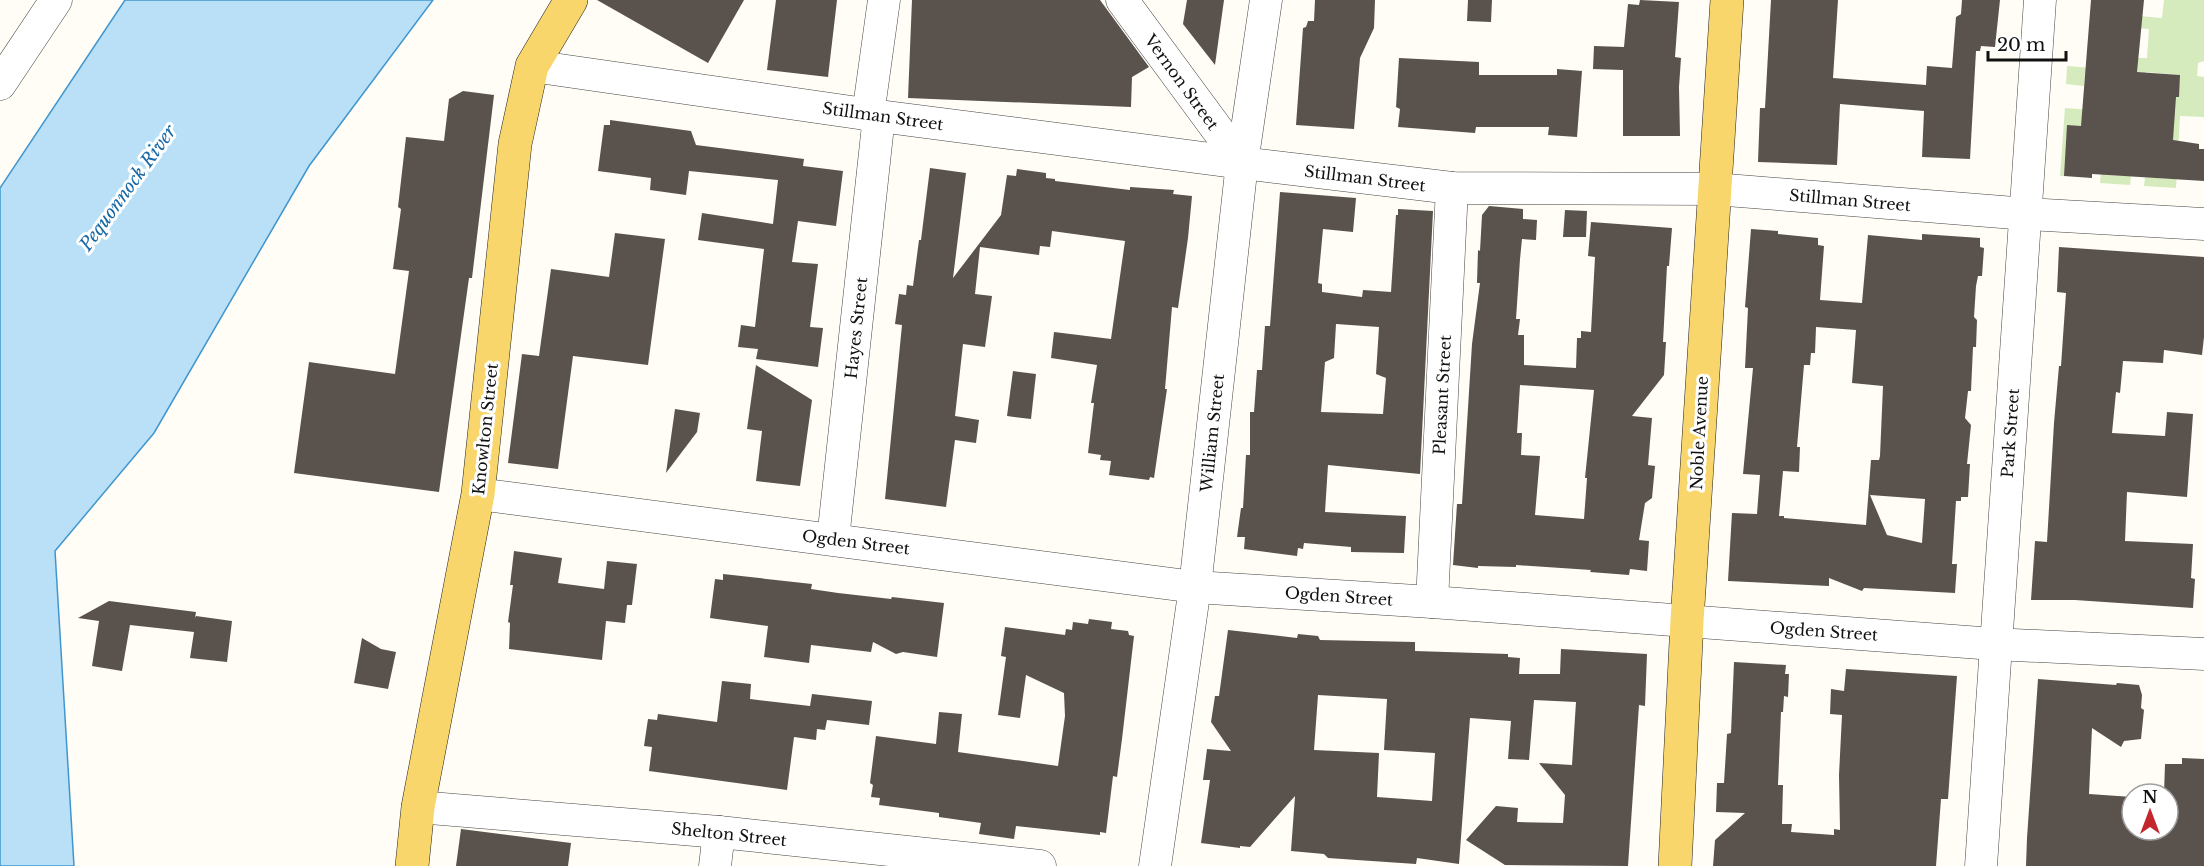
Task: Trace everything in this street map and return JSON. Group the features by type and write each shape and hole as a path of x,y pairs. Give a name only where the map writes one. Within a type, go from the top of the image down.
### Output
{"main road":[{"name":"Knowlton Street","path":"412,866 418,807 478,494 515,144 532,66 571,0"},
{"name":"Noble Avenue","path":"1676,866 1687,621 1727,0"}],"street":[{"path":"0,84 56,0"},
{"name":"Hayes Street","path":"833,539 884,0"},
{"name":"Vernon Street","path":"1122,0 1242,163"},
{"name":"William Street","path":"1155,866 1195,587 1242,163 1266,0"},
{"name":"Park Street","path":"1981,866 1994,644 2027,214 2040,0"},
{"name":"Stillman Street","path":"532,66 874,116 1452,188 1714,189 2027,214 2204,224"},
{"name":"Pleasant Street","path":"1432,602 1452,188"},
{"name":"Ogden Street","path":"478,494 1195,587 1432,602 1994,644 2204,654"},
{"name":"Shelton Street","path":"418,807 719,832 1040,866"},
{"path":"715,866 719,832"}],"green space":[{"path":"2164,0 2204,0 2204,61 2198,63 2197,76 2204,77 2204,117 2180,116 2176,188 2144,186 2145,177 2170,179 2085,73 2084,86 2066,84 2067,66 2117,70 2132,58 2147,58 2149,29 2116,26 2117,14 2162,18","holes":["2146,72 2179,75 2144,94"]},
{"path":"2065,108 2106,111 2106,175 2131,176 2130,185 2100,183 2102,160 2060,176"}],"water":[{"name":"Pequonnock River","path":"125,0 433,0 309,166 154,433 55,551 74,866 0,866 0,188"}],"building":[{"path":"597,0 744,0 708,63"},
{"path":"776,0 837,0 828,77 767,70"},
{"path":"912,0 1100,0 1149,67 1132,77 1131,107 908,98"},
{"path":"1187,0 1224,0 1215,65 1183,24"},
{"path":"1315,0 1375,0 1374,28 1360,58 1354,129 1296,125 1303,28 1306,27 1308,21 1314,21"},
{"path":"1468,0 1492,0 1491,22 1467,21"},
{"path":"1640,0 1679,2 1675,57 1681,58 1680,136 1623,136 1623,70 1593,69 1594,46 1624,47 1628,4 1639,5"},
{"path":"1771,0 1838,0 1833,78 1926,85 1927,66 1952,68 1956,17 1961,14 1962,0 2000,0 1995,47 1981,46 1980,51 1976,51 1970,159 1922,157 1924,111 1840,104 1837,165 1758,162 1760,108 1765,108"},
{"path":"2091,0 2144,0 2137,72 2180,75 2173,140 2199,144 2199,149 2204,149 2204,181 2092,174 2092,178 2064,176 2067,125 2081,126"},
{"path":"1399,58 1479,62 1479,75 1557,75 1557,69 1582,71 1577,137 1548,135 1549,127 1476,127 1475,133 1398,127 1400,109 1396,107"},
{"path":"463,91 494,95 472,278 469,278 439,492 294,473 309,362 395,374 409,271 393,269 401,209 398,207 406,137 444,141 449,99"},
{"path":"610,120 691,131 696,145 804,159 803,166 843,171 836,226 798,221 792,262 818,264 810,327 823,328 818,367 756,359 758,349 738,347 741,325 755,327 764,249 698,240 702,213 773,224 778,180 689,171 686,195 650,190 651,178 598,171 604,125 610,125"},
{"path":"930,168 966,173 953,278 1001,215 1007,175 1016,176 1017,169 1046,173 1046,178 1055,179 1055,181 1130,190 1130,187 1174,190 1173,194 1192,196 1178,308 1172,307 1165,389 1167,389 1154,478 1150,477 1149,480 1109,475 1111,461 1100,460 1101,455 1088,453 1094,403 1091,403 1097,365 1051,358 1054,332 1111,339 1125,241 1052,231 1050,247 1040,246 1039,255 980,247 975,294 992,296 985,347 963,344 955,416 979,420 976,443 955,440 946,507 885,499 902,325 895,324 899,294 906,295 907,285 913,286"},
{"path":"1280,192 1356,198 1353,232 1323,229 1318,283 1322,284 1322,292 1362,297 1363,290 1391,292 1398,209 1433,211 1420,474 1328,465 1325,512 1406,516 1404,553 1351,552 1351,547 1304,543 1303,549 1298,548 1297,556 1244,549 1245,537 1237,537 1241,508 1243,508 1246,455 1250,455 1250,412 1254,412 1257,370 1262,370 1265,326 1270,326","holes":["1336,324 1379,327 1376,374 1386,378 1383,414 1321,412 1325,362 1334,358"]},
{"path":"1489,206 1523,209 1523,219 1537,220 1536,240 1522,239 1520,259 1516,319 1520,319 1518,335 1524,335 1524,365 1576,368 1577,338 1581,338 1581,331 1591,332 1595,257 1588,256 1591,222 1672,228 1669,266 1667,266 1663,342 1666,342 1664,375 1632,416 1652,418 1648,465 1655,466 1652,498 1645,503 1639,540 1649,541 1647,571 1630,569 1629,575 1516,565 1516,567 1478,566 1478,568 1453,565 1457,504 1462,504 1472,344 1480,283 1477,283 1482,215","holes":["1520,385 1594,390 1585,478 1587,478 1584,519 1535,515 1540,456 1521,455 1522,433 1517,433"]},
{"path":"1565,210 1587,211 1586,237 1563,237"},
{"path":"1751,229 1818,238 1818,245 1824,246 1820,300 1862,303 1868,235 1922,240 1922,234 1980,238 1980,247 1984,248 1982,276 1978,276 1976,286 1974,317 1977,320 1976,347 1973,347 1971,391 1968,391 1965,418 1971,425 1967,464 1970,464 1968,497 1961,497 1961,501 1956,501 1952,564 1957,564 1955,593 1864,588 1862,591 1829,578 1829,586 1728,581 1732,513 1757,514 1760,475 1743,474 1753,368 1745,368 1748,308 1745,307","holes":["1816,327 1856,330 1852,383 1883,386 1880,456 1879,460 1871,460 1866,525 1779,516 1783,471 1799,472 1800,447 1797,447 1804,365 1810,365 1811,353 1815,353","1870,495 1925,499 1922,543 1887,535"]},
{"path":"615,233 665,239 648,365 573,356 558,469 508,463 522,354 539,356 551,269 609,277"},
{"path":"2059,247 2204,257 2202,355 2164,350 2163,363 2123,361 2120,393 2116,392 2112,433 2165,436 2167,412 2193,414 2187,497 2127,492 2125,541 2193,544 2191,578 2195,579 2193,608 2075,600 2031,600 2035,541 2047,542 2054,423 2059,366 2061,366 2066,293 2057,292"},
{"path":"756,365 812,400 800,486 756,481 762,431 747,429"},
{"path":"1013,371 1036,374 1031,419 1007,416"},
{"path":"675,409 700,413 697,432 666,473"},
{"path":"514,551 562,558 558,583 604,589 607,561 637,564 632,605 627,605 625,623 606,621 602,660 509,649 510,623 508,622 513,585 510,585"},
{"path":"723,574 812,584 811,589 838,593 944,603 937,657 903,652 896,654 873,642 871,652 811,645 809,663 764,657 768,626 710,618 715,579 723,580"},
{"path":"109,601 196,612 195,618 196,616 232,621 227,662 190,658 194,632 130,625 122,671 92,666 99,621 78,618"},
{"path":"1089,619 1112,622 1111,629 1128,631 1129,635 1134,636 1117,777 1113,776 1106,833 1100,832 1100,835 1016,826 1014,839 979,834 981,823 939,817 939,813 879,805 880,798 871,797 873,785 870,783 876,736 936,744 939,712 962,714 958,752 1058,766 1065,716 1064,693 1026,675 1020,718 998,715 1006,657 1001,656 1005,627 1065,635 1066,629 1072,630 1073,622 1088,624"},
{"path":"1228,630 1297,638 1298,634 1318,636 1320,640 1415,642 1415,651 1508,654 1508,657 1520,658 1519,674 1560,674 1561,649 1647,654 1645,706 1639,705 1628,866 1505,865 1466,840 1496,806 1518,808 1517,822 1563,823 1565,795 1539,763 1572,765 1576,702 1534,700 1529,760 1508,759 1511,721 1470,718 1459,864 1417,858 1416,864 1328,858 1324,854 1291,851 1295,796 1250,847 1240,846 1240,848 1201,843 1210,780 1203,780 1207,749 1231,751 1211,722 1215,696 1219,696","holes":["1318,695 1387,699 1384,750 1435,753 1432,801 1377,797 1379,753 1314,750"]},
{"path":"362,638 381,649 396,652 388,689 354,683"},
{"path":"1734,662 1786,665 1785,674 1789,674 1788,697 1784,696 1783,712 1781,712 1778,785 1783,785 1782,824 1792,824 1791,832 1834,835 1834,829 1840,830 1839,775 1842,715 1830,714 1831,689 1844,691 1846,669 1957,676 1948,799 1941,799 1936,866 1713,866 1715,840 1745,813 1716,812 1717,783 1724,783 1727,734 1731,733"},
{"path":"2038,679 2139,685 2142,695 2141,708 2144,710 2141,739 2124,741 2121,747 2092,728 2089,794 2120,796 2120,842 2180,842 2180,782 2164,782 2165,764 2182,764 2182,758 2204,759 2204,866 2026,866"},
{"path":"722,681 751,684 750,699 810,706 812,694 872,701 869,725 827,720 825,730 817,729 816,740 794,737 787,790 649,771 652,747 644,746 648,719 657,720 658,714 717,722"},
{"path":"461,829 571,843 568,866 456,866"}]}
